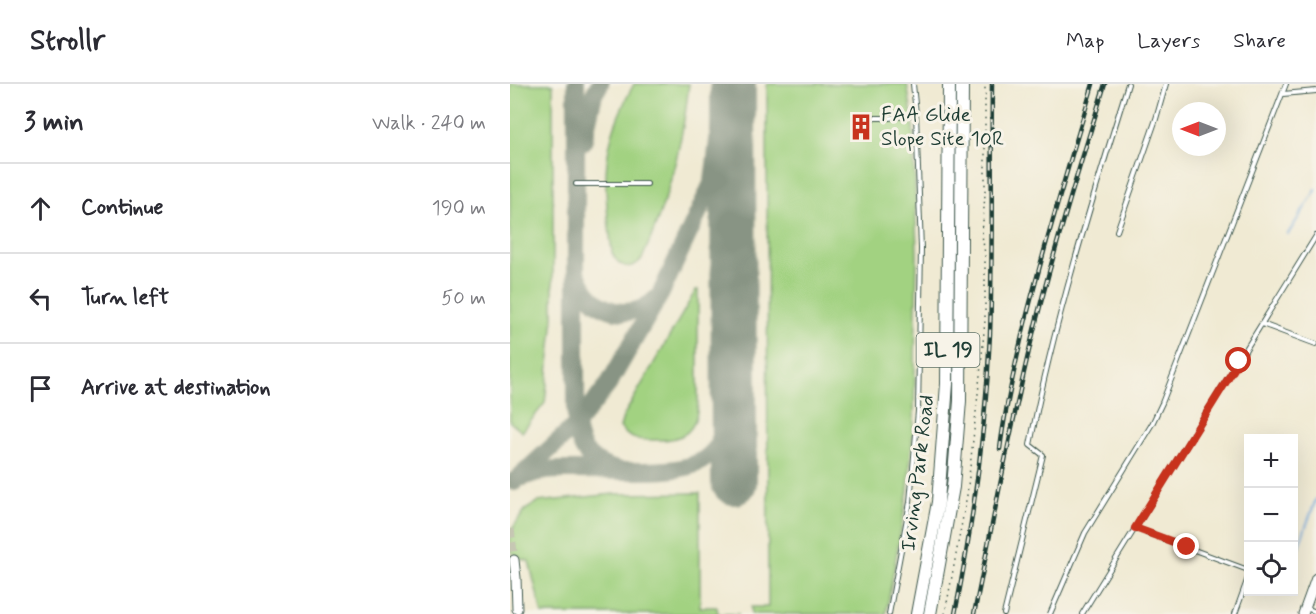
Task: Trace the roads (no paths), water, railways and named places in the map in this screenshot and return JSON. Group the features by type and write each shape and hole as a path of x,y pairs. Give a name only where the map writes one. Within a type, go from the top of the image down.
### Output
{"main road":[{"name":"Irving Park Road","path":"928,605 947,384 949,84"},
{"name":"Irving Park Road","path":"917,614 928,605 953,487 960,401 962,84"}],"street":[{"path":"513,560 517,611"},
{"path":"1304,611 1316,578"},
{"path":"510,592 517,611"}],"lane":[{"path":"889,614 910,502 918,411 921,249 916,114 912,84"},
{"path":"1004,614 1042,455 1030,445 1044,374 1080,243 1128,84"},
{"path":"1117,231 1166,84"},
{"path":"1050,614 1084,533 1152,424 1286,84"},
{"path":"1283,94 1316,90"},
{"path":"865,117 889,118 916,114"},
{"path":"576,184 647,184"},
{"path":"1082,614 1316,236"},
{"path":"1262,324 1316,344"},
{"path":"1135,528 1244,569"},
{"path":"1235,614 1244,589"},
{"path":"1304,611 1316,612"}],"waterway":[{"path":"1288,234 1316,190"},
{"path":"1298,548 1316,499"}],"tunnel":[{"path":"510,529 514,560"}],"railway":[{"path":"955,614 978,475 988,369 992,84"},
{"path":"1000,449 1010,387 1024,327 1093,84"},
{"path":"974,614 1032,338 1057,242 1105,84"}],"place":[{"name":"FAA Glide Slope Site 10R","path":"861,127"}]}
